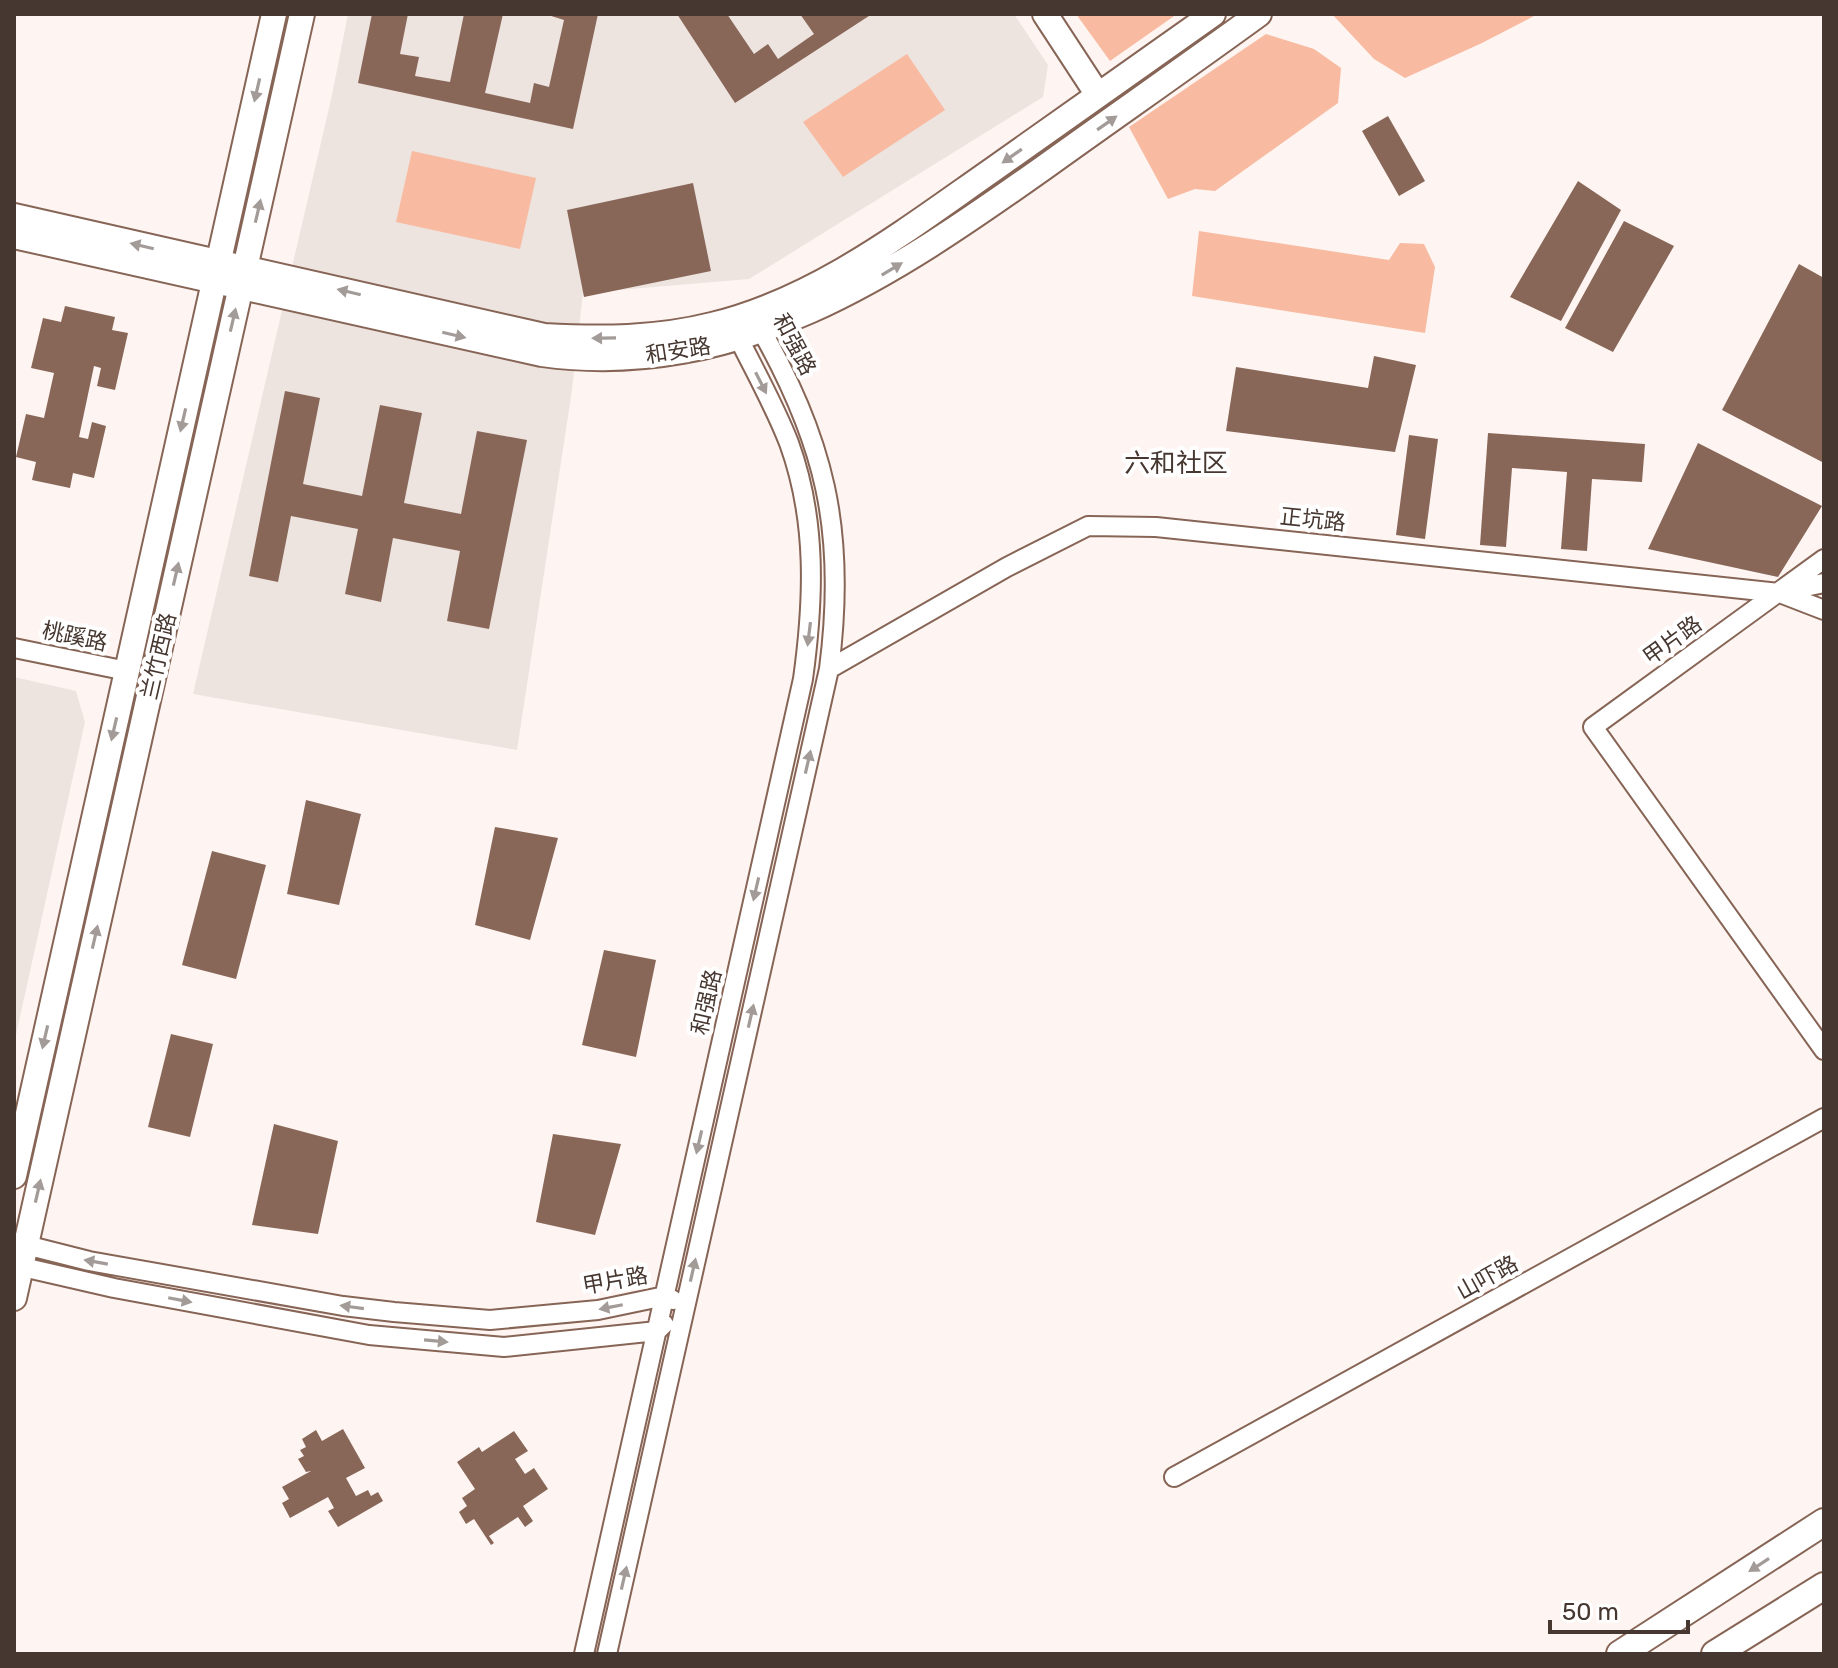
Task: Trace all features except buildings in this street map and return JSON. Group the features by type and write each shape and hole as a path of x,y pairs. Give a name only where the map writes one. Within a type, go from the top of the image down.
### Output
{"main road":[{"path":"1620,1654 1824,1522"},
{"path":"1715,1654 1824,1586"}],"street":[{"name":"兰竹西路","path":"14,1176 274,14"},
{"name":"兰竹西路","path":"14,1298 19,1255 302,14"},
{"path":"1045,14 1098,95"},
{"name":"和安路","path":"14,236 243,278 542,354 591,359 654,355 751,328 818,296 1213,14"},
{"name":"和安路","path":"818,296 852,293 932,244 1259,14"},
{"name":"和安路","path":"14,216 216,272"},
{"name":"和强路","path":"607,1654 829,669 837,582 834,537 825,486 811,434 793,389 751,328"},
{"name":"和强路","path":"584,1654 803,679 811,619 812,567 808,518 799,477 776,414 751,328"},
{"name":"正坑路","path":"829,669 1007,567 1088,526 1156,527 1780,593 1824,610"},
{"name":"甲片路","path":"1824,559 1593,727 1824,1050"},
{"name":"甲片路","path":"1780,593 1824,583"},
{"name":"桃蹊路","path":"14,648 127,671"},
{"name":"山吓路","path":"1174,1477 1824,1118"},
{"path":"19,1255 114,1288 369,1335 504,1347 657,1331 685,1306"},
{"name":"甲片路","path":"19,1255 89,1261 343,1306 462,1318 490,1320 598,1310 665,1296 685,1306"}],"shaded area":[{"path":"348,14 1014,14 1048,65 1043,97 749,279 583,293 572,390 517,750 193,694 332,95"},
{"path":"1076,14 1177,14 1110,61"},
{"path":"1332,14 1538,14 1405,78 1374,59"},
{"path":"1266,34 1314,49 1341,68 1338,103 1215,191 1195,189 1168,199 1129,127"},
{"path":"907,54 945,110 843,177 803,122"},
{"path":"412,151 536,178 520,249 396,222"},
{"path":"1199,231 1389,260 1400,243 1424,244 1435,267 1425,333 1192,296"},
{"path":"14,677 76,691 85,722 14,1044"}],"district":[{"name":"六和社区","path":"1176,463"}]}
